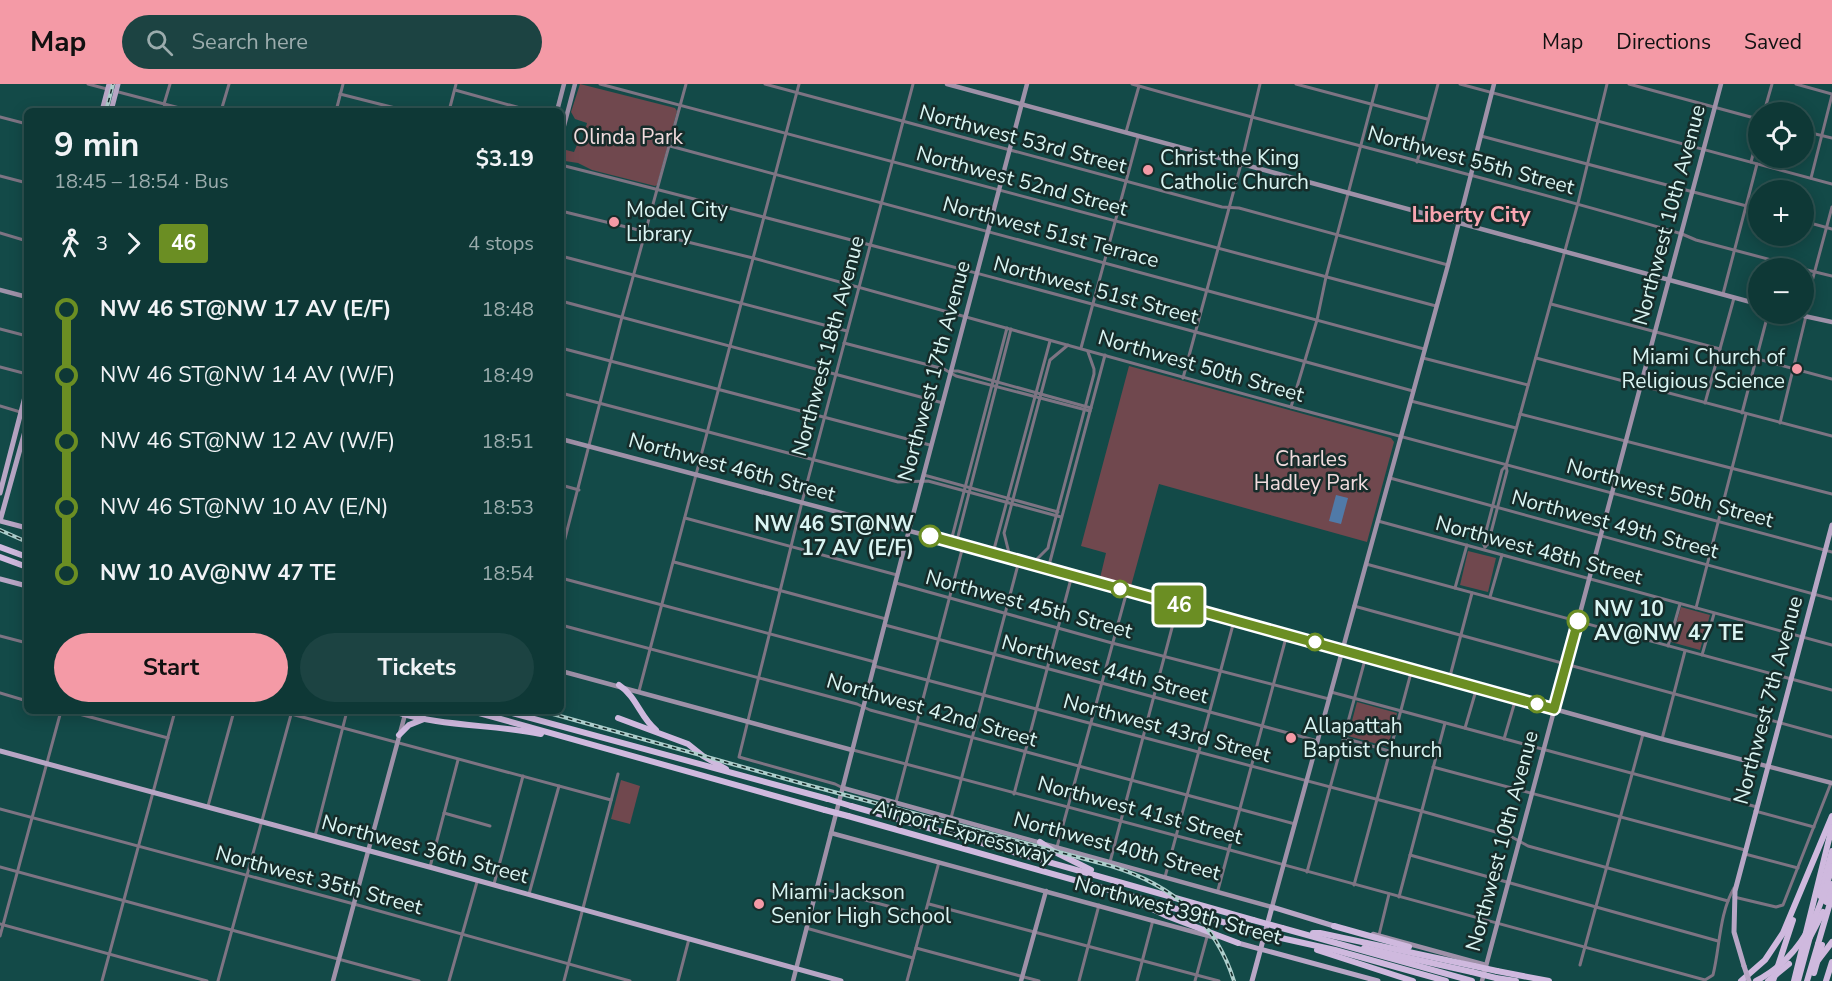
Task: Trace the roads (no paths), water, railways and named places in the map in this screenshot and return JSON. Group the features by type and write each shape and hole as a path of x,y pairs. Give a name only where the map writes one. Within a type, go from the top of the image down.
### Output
{"highway":[{"path":"0,547 24,556"},
{"path":"2,558 24,566"},
{"path":"619,685 632,695 650,725 664,735"},
{"path":"411,714 425,719 523,731 588,744"},
{"name":"Airport Expressway","path":"483,714 1251,930 1335,950 1446,981"},
{"name":"Airport Expressway","path":"516,714 828,799 1471,981"},
{"path":"618,718 688,744 703,756 737,775"},
{"path":"399,735 412,723 425,719"},
{"path":"1771,981 1832,816"},
{"path":"1794,981 1832,827"},
{"path":"1040,842 1063,856 1117,880"},
{"path":"1799,981 1832,850"},
{"path":"1756,981 1785,962 1804,939 1820,907 1832,866"},
{"path":"1741,981 1760,965 1773,949 1807,880"},
{"path":"1771,981 1807,942 1820,919 1832,884"},
{"path":"1130,896 1167,916 1239,943"},
{"path":"1812,981 1832,896"},
{"path":"1807,981 1832,909"},
{"path":"1334,926 1473,969"},
{"path":"1303,933 1320,933 1458,963"},
{"path":"1296,942 1413,981"},
{"path":"1337,942 1496,974 1549,981"},
{"path":"1799,981 1832,942"},
{"path":"1826,981 1832,962"},
{"path":"1496,974 1507,981"},
{"path":"1496,974 1516,981"}],"main road":[{"path":"112,108 118,84"},
{"path":"558,108 564,84"},
{"path":"564,116 575,84"},
{"path":"947,84 1748,301"},
{"name":"Northwest 17th Avenue","path":"793,981 897,575 1027,84"},
{"path":"1252,981 1448,265 1494,84"},
{"name":"Northwest 10th Avenue","path":"1482,981 1721,84"},
{"path":"103,108 109,87"},
{"path":"0,290 24,296"},
{"path":"1814,318 1832,322"},
{"path":"0,493 5,465 24,412"},
{"path":"24,436 0,521 24,527"},
{"name":"Northwest 46th Street","path":"564,440 993,553 1643,734 1832,782"},
{"path":"5,465 18,459"},
{"path":"5,465 11,482"},
{"name":"Northwest 7th Avenue","path":"1749,981 1734,932 1736,884 1832,525"},
{"path":"0,579 24,585"},
{"name":"Northwest 41st Street","path":"564,672 852,750"},
{"path":"333,981 404,714"},
{"name":"Northwest 36th Street","path":"0,751 494,884 841,981"},
{"name":"Northwest 40th Street","path":"843,788 1218,890 1334,926 1379,935 1486,965"},
{"name":"Northwest 39th Street","path":"831,833 1239,943 1367,980 1378,981"},
{"path":"1022,979 1046,891"}],"street":[{"path":"88,84 109,87 117,92 179,108"},
{"path":"166,108 164,104 170,84"},
{"path":"222,108 229,84"},
{"path":"337,108 343,84"},
{"path":"450,108 456,84"},
{"name":"Northwest 52nd Street","path":"600,84 1436,306"},
{"path":"564,544 633,275 686,84"},
{"name":"Northwest 53rd Street","path":"765,84 1222,207 1239,208 1448,265"},
{"path":"639,691 799,84"},
{"name":"Northwest 18th Avenue","path":"739,757 802,502 913,84"},
{"name":"Northwest 55th Street","path":"1132,84 1417,162 1578,203 1763,258"},
{"path":"1183,378 1241,164 1260,84"},
{"path":"1296,84 1427,119"},
{"path":"1291,407 1317,320 1326,277 1377,84"},
{"path":"1417,162 1438,84"},
{"path":"1460,84 1748,161"},
{"path":"1485,548 1483,543 1502,470 1506,465 1551,304 1607,84"},
{"path":"1629,84 1748,116"},
{"path":"1767,102 1772,84"},
{"path":"1796,84 1832,94 1811,178"},
{"path":"1126,133 1139,85"},
{"path":"455,90 520,108"},
{"path":"340,94 395,108"},
{"path":"0,117 24,123"},
{"path":"1814,134 1832,138"},
{"path":"1081,348 1137,136"},
{"path":"1481,136 1748,207"},
{"name":"Northwest 51st Terrace","path":"670,146 1425,349"},
{"name":"Northwest 51st Street","path":"564,166 1093,303 1195,333 1413,391"},
{"path":"1723,294 1756,168"},
{"path":"1772,168 1832,184"},
{"path":"0,176 24,182"},
{"path":"1814,272 1832,207"},
{"name":"Northwest 50th Street","path":"564,212 753,258 1183,378 1832,552"},
{"path":"1814,224 1832,229"},
{"path":"0,233 24,240"},
{"path":"564,257 847,331"},
{"name":"Northwest 55th Street","path":"1814,272 1832,276"},
{"path":"1706,403 1734,297"},
{"path":"564,303 943,403"},
{"path":"1551,304 1720,349"},
{"path":"1696,608 1766,324"},
{"path":"1780,423 1802,324"},
{"path":"0,329 24,335"},
{"path":"953,543 1009,329"},
{"path":"993,553 1002,532 1048,360 1050,340"},
{"path":"844,343 951,372 958,371 972,378 1090,409"},
{"path":"1048,360 1068,345"},
{"path":"564,349 931,446"},
{"path":"1047,569 1093,375 1094,369 1088,350"},
{"path":"1739,354 1832,379"},
{"path":"1031,564 1048,548 1076,462 1105,355"},
{"path":"1422,358 1528,385"},
{"path":"1536,358 1832,436"},
{"path":"0,367 24,373"},
{"path":"1093,375 1098,377"},
{"path":"564,394 898,482 945,483"},
{"path":"1411,401 1516,428"},
{"path":"0,406 24,412"},
{"path":"1520,414 1832,494"},
{"path":"1079,429 1084,431"},
{"path":"1071,460 1076,462"},
{"path":"1485,548 1498,507 1507,471 1506,465"},
{"path":"924,475 945,483 1059,514"},
{"name":"Northwest 49th Street","path":"1390,478 1832,598"},
{"path":"564,486 579,489"},
{"name":"Northwest 45th Street","path":"684,518 792,545 897,575"},
{"name":"Northwest 48th Street","path":"1378,521 1485,548 1502,555 1832,645"},
{"path":"1002,532 1010,559"},
{"path":"1455,588 1467,545"},
{"path":"896,804 963,546"},
{"path":"1048,548 1052,549"},
{"path":"1490,597 1502,555"},
{"path":"951,818 1019,561"},
{"name":"Northwest 44th Street","path":"673,562 780,591 938,640 1317,741"},
{"path":"1366,564 1832,690"},
{"path":"1014,794 1072,575"},
{"name":"Northwest 43rd Street","path":"564,579 770,632 928,681 1378,799 1510,836 1528,846 1728,901"},
{"name":"Northwest 45th Street","path":"895,583 1112,643 1329,699"},
{"path":"1057,847 1127,591"},
{"path":"1449,680 1472,592"},
{"path":"1668,646 1680,604"},
{"path":"1110,861 1178,605"},
{"path":"1354,606 1832,737"},
{"path":"1702,655 1714,613"},
{"path":"1165,877 1234,620"},
{"name":"Northwest 42nd Street","path":"564,625 1025,753 1295,824"},
{"path":"1218,890 1287,634"},
{"path":"0,636 24,642"},
{"path":"1662,739 1685,650"},
{"path":"1307,872 1366,656"},
{"path":"1354,885 1412,669"},
{"path":"1465,728 1477,687"},
{"path":"1331,692 1632,773 1814,827"},
{"path":"0,693 24,700"},
{"path":"1504,739 1516,698"},
{"path":"0,936 1,925 60,714"},
{"path":"79,714 168,738"},
{"path":"102,981 174,714"},
{"path":"208,806 233,714"},
{"path":"218,981 290,714"},
{"path":"298,714 458,760 611,800"},
{"path":"315,836 346,714"},
{"path":"1399,897 1445,723"},
{"path":"1581,965 1643,734"},
{"path":"1344,738 1389,751"},
{"name":"Northwest 41st Street","path":"852,750 1230,850 1585,949 1695,978 1705,980 1711,978"},
{"name":"Northwest 40th Street","path":"739,757 843,788"},
{"path":"430,867 458,760"},
{"path":"1433,767 1620,816 1798,868"},
{"path":"564,981 618,774"},
{"path":"494,884 524,776"},
{"path":"1734,897 1780,907 1832,782"},
{"path":"530,894 559,786"},
{"name":"Northwest 35th Street","path":"0,809 630,981"},
{"path":"444,813 490,826"},
{"path":"1410,855 1718,941"},
{"path":"907,981 939,862"},
{"path":"0,867 419,981"},
{"path":"449,981 477,880"},
{"name":"Northwest 7th Avenue","path":"1711,978 1715,969 1718,941 1728,901 1736,884"},
{"path":"817,887 925,916"},
{"path":"1379,935 1389,894"},
{"path":"929,904 1219,981"},
{"path":"1079,981 1099,905"},
{"path":"1137,981 1153,920"},
{"path":"1,925 207,981"},
{"path":"806,928 913,958"},
{"path":"1195,981 1208,935"},
{"path":"678,981 689,939"},
{"path":"916,948 1022,979 1040,981"}],"water":[{"path":"1336,495 1348,498 1341,524 1329,521"}],"railway":[{"path":"107,108 113,84"},
{"path":"0,530 24,541"},
{"path":"553,714 1111,866 1132,874 1171,894 1188,907 1215,940 1226,959 1234,981"}],"place":[{"name":"Christ the King Catholic Church","path":"1148,170"},
{"name":"Model City Library","path":"614,222"},
{"name":"Miami Church of Religious Science","path":"1797,369"},
{"name":"NW 46 ST@NW 17 AV (E/F)","path":"930,536"},
{"name":"NW 10 AV@NW 47 TE","path":"1578,621"},
{"name":"Allapattah Baptist Church","path":"1291,738"},
{"name":"Miami Jackson Senior High School","path":"759,904"}],"district":[{"name":"Liberty City","path":"1471,214"}],"park label":[{"name":"Olinda Park","path":"628,137"},
{"name":"Charles Hadley Park","path":"1311,471"}]}
